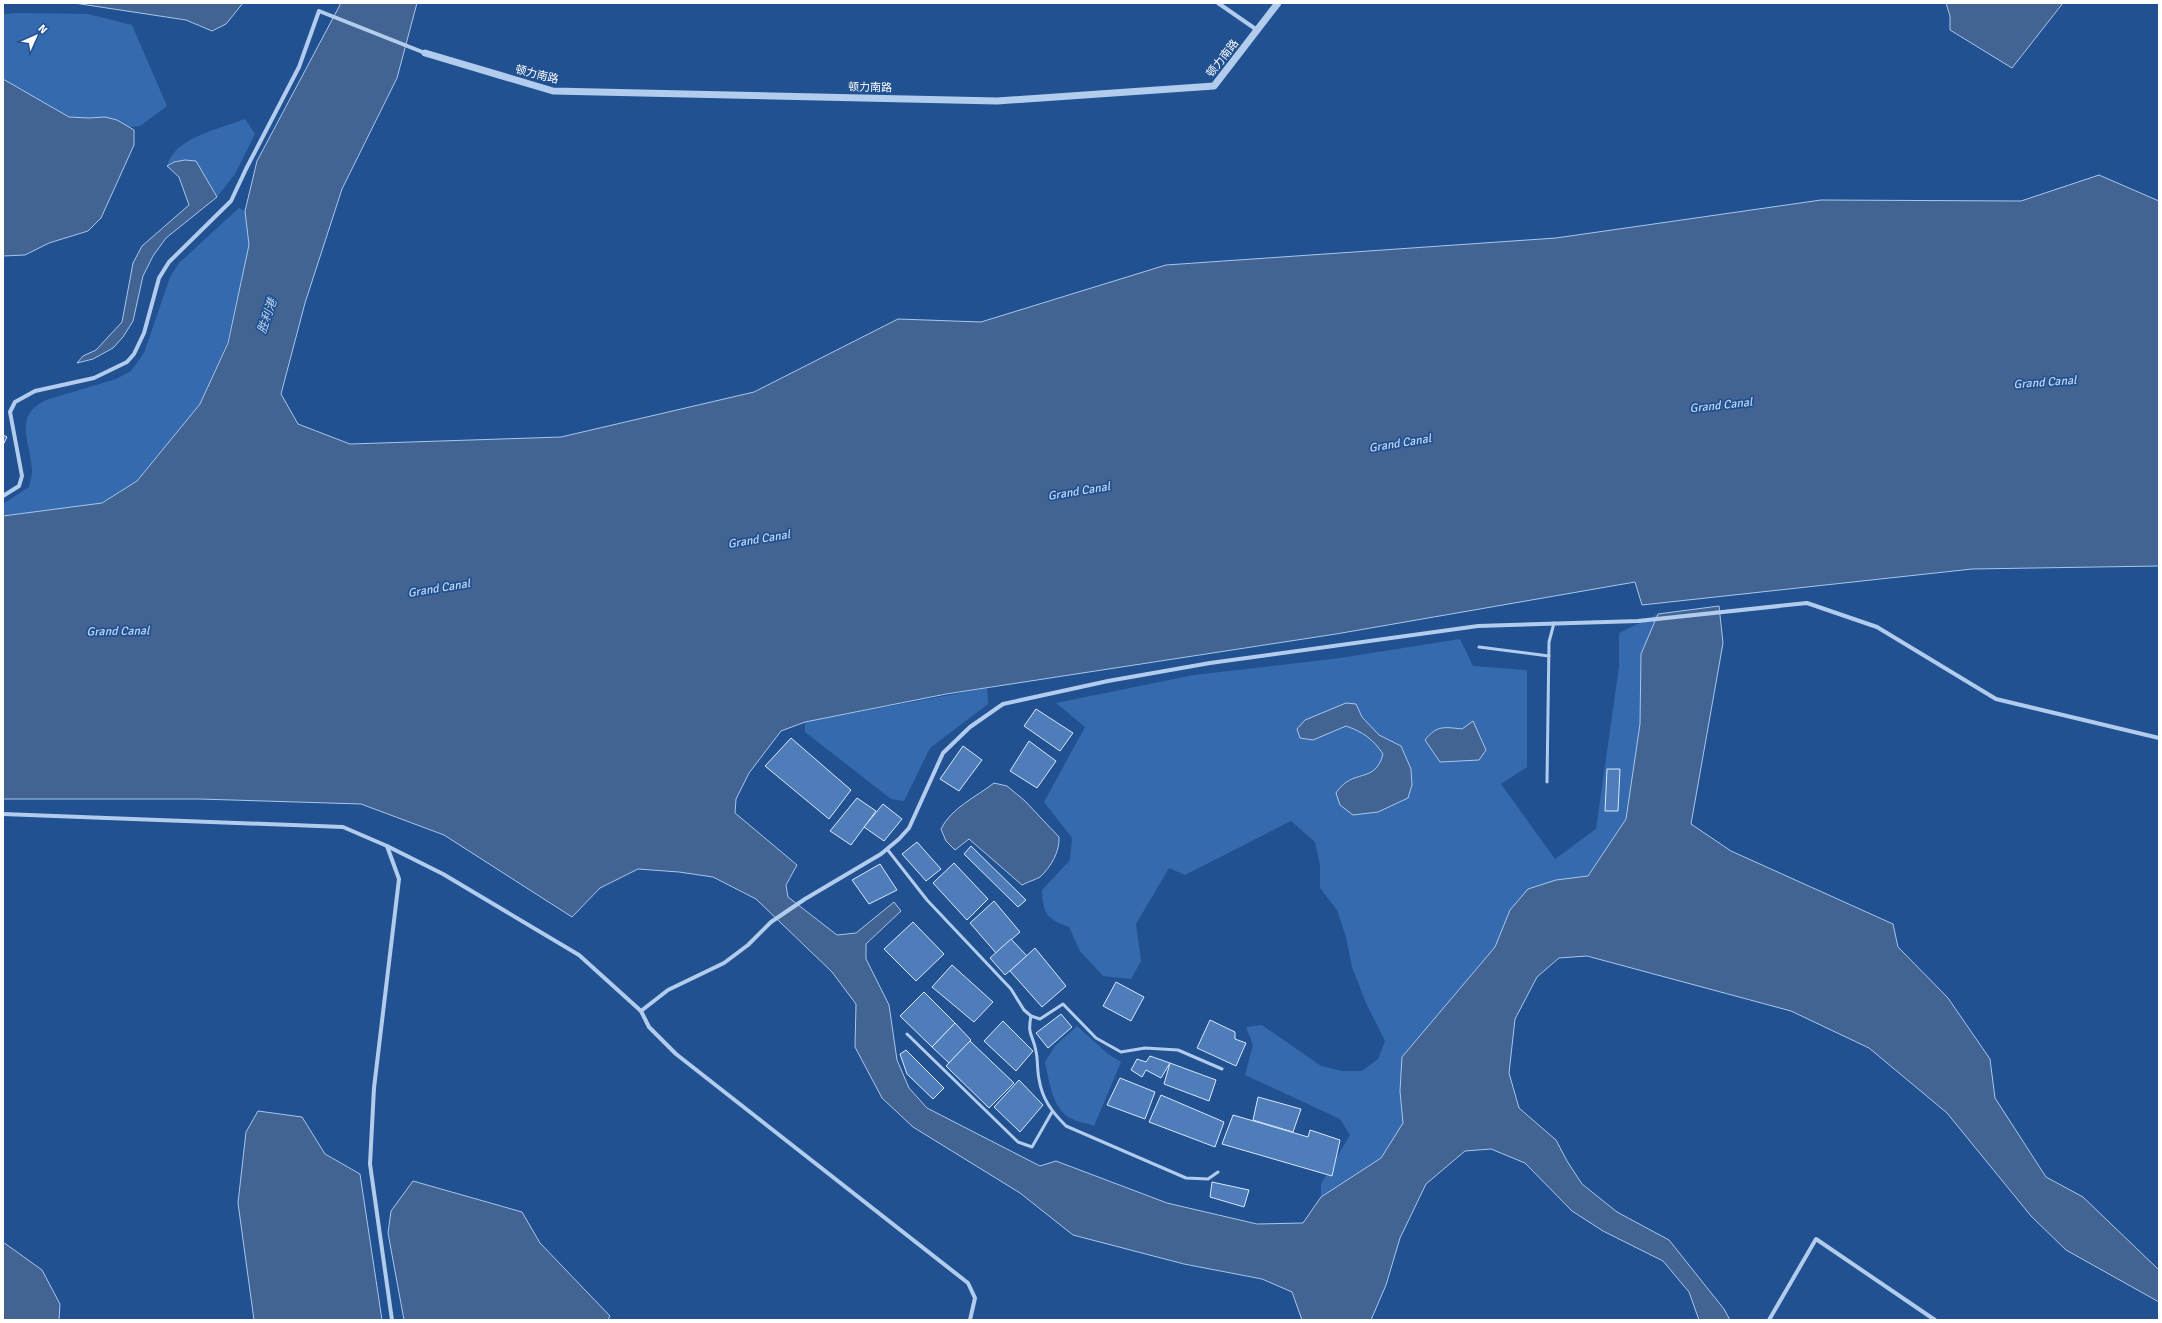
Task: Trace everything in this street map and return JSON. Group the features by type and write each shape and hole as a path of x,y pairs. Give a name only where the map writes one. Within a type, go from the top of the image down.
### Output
{"street":[{"path":"1218,3 1257,30"},
{"name":"顿力南路","path":"425,53 553,91 997,101 1214,86 1278,3"},
{"path":"3,496 19,486 22,476 10,412 15,402 35,392 94,378 127,362 134,354 144,333 159,278 170,262 231,201 299,67 319,11 425,53"},
{"path":"642,1011 668,990 724,963 748,945 771,922 805,899 887,849 909,828 943,753 970,727 1003,704 1108,681 1210,663 1478,626 1638,621 1807,603 1877,627 1996,699 2159,738"},
{"path":"3,814 343,827 387,846 443,874 579,955 642,1011 649,1027 676,1054 968,1283 975,1298 970,1320"},
{"path":"387,846 398,879 374,1088 370,1164 392,1320"},
{"path":"1769,1320 1816,1239 1935,1320"}],"lane":[{"path":"1547,782 1549,642 1554,623"},
{"path":"1479,647 1549,656"},
{"path":"887,849 928,900 1010,989 1031,1016 1040,1019 1063,1004 1096,1038 1121,1052 1144,1048 1178,1050 1222,1069"},
{"path":"1031,1016 1028,1030 1036,1050 1039,1078 1044,1099 1052,1112 1066,1126 1186,1178 1208,1179 1218,1172"},
{"path":"907,1034 1018,1142 1032,1147 1052,1112"}],"shaded area":[{"path":"3,14 88,14 132,25 167,106 140,126 94,131 3,94"},
{"path":"245,119 255,134 235,174 217,197 196,161 181,161 167,166 172,156 179,148 189,141 200,135"},
{"path":"239,208 245,211 249,245 227,343 200,404 137,481 102,503 3,516 3,504 29,487 32,471 26,422 29,414 36,406 46,400 116,379 131,371 144,353 170,277 179,263"},
{"path":"1658,614 1641,654 1640,724 1626,819 1588,876 1556,880 1510,910 1495,947 1402,1057 1400,1091 1403,1123 1381,1158 1321,1197 1321,1184 1350,1135 1340,1119 1245,1075 1253,1045 1246,1027 1262,1025 1321,1066 1342,1071 1362,1071 1378,1059 1385,1041 1366,1003 1352,967 1346,937 1337,910 1320,888 1320,865 1315,842 1291,821 1185,875 1169,868 1136,924 1141,961 1131,979 1103,976 1080,951 1069,927 1051,918 1045,910 1042,890 1070,860 1072,838 1044,802 1085,727 1056,703 1194,675 1340,658 1460,639 1473,666 1527,670 1527,767 1501,784 1555,859 1596,829 1619,667 1619,633"},
{"path":"987,688 988,704 930,748 904,801 891,799 805,732 805,722"},
{"path":"1077,1026 1108,1054 1121,1062 1094,1126 1070,1118 1059,1108 1052,1093 1045,1062 1055,1046"}],"water":[{"path":"74,3 243,3 226,24 212,31 186,20"},
{"path":"341,3 417,3 397,78 342,189 305,303 281,394 298,424 350,444 561,437 754,392 898,319 981,322 1166,265 1556,238 1821,200 2021,201 2099,175 2159,201 2159,566 1972,569 1642,605 1635,582 1336,634 946,694 805,722 781,731 749,773 736,799 735,813 797,865 786,885 788,897 837,935 856,933 894,902 901,911 866,944 866,959 889,1005 897,1060 909,1088 927,1108 1040,1166 1056,1161 1167,1203 1257,1224 1303,1223 1321,1197 1381,1158 1403,1123 1400,1091 1402,1057 1495,947 1510,910 1528,889 1556,880 1588,876 1626,819 1640,724 1641,654 1658,614 1719,606 1723,643 1691,824 1731,851 1893,924 1898,947 1948,998 1990,1059 1995,1098 2046,1177 2083,1197 2159,1270 2159,1302 2066,1250 2031,1216 1947,1113 1869,1048 1791,1011 1587,956 1559,958 1537,977 1515,1019 1509,1073 1519,1108 1556,1140 1567,1161 1582,1184 1617,1212 1669,1240 1724,1309 1730,1320 1699,1320 1689,1292 1663,1261 1603,1231 1572,1211 1525,1163 1491,1149 1465,1151 1426,1184 1400,1238 1386,1285 1371,1320 1302,1320 1292,1292 1262,1279 1184,1264 1073,1235 1020,1193 913,1127 882,1098 855,1047 856,1004 832,972 756,899 713,877 679,872 638,869 600,888 572,917 444,835 361,804 199,799 3,799 3,516 102,503 137,481 200,404 228,343 249,245 245,211 257,161"},
{"path":"1946,3 2063,3 2012,68 1950,30 1950,16"},
{"path":"3,79 69,117 105,117 117,120 134,130 134,145 101,218 88,231 49,243 25,255 3,256"},
{"path":"185,160 196,161 217,197 166,238 153,256 143,276 133,321 123,337 113,348 93,359 77,363 83,356 96,350 122,322 133,263 142,246 189,205 179,177 167,166 174,162"},
{"path":"1346,703 1356,704 1362,717 1379,735 1401,746 1411,769 1412,785 1408,798 1378,812 1353,815 1340,805 1336,793 1349,780 1375,770 1383,754 1375,744 1363,734 1346,726 1313,740 1300,738 1297,729 1305,720"},
{"path":"1473,721 1486,750 1479,760 1440,762 1425,740 1429,735 1441,728 1462,729"},
{"path":"994,783 1007,786 1025,801 1059,837 1058,848 1048,868 1040,877 1022,885 969,839 955,850 946,841 941,829 945,822 957,809"},
{"path":"258,1111 302,1117 325,1154 360,1174 382,1320 254,1320 238,1203 246,1132"},
{"path":"413,1181 522,1212 540,1243 610,1316 608,1320 404,1320 388,1233 391,1211"},
{"path":"3,1242 42,1270 60,1304 59,1320 3,1320"}],"building":[{"path":"3,435 7,437 3,445"},
{"path":"1036,709 1073,733 1060,751 1024,726"},
{"path":"791,738 851,790 829,819 765,766"},
{"path":"1029,741 1056,761 1037,788 1010,771"},
{"path":"963,746 982,760 959,791 940,779"},
{"path":"1607,769 1620,769 1618,811 1605,811"},
{"path":"857,798 876,811 851,845 830,831"},
{"path":"883,804 902,819 884,841 864,827"},
{"path":"917,842 941,869 926,881 902,854"},
{"path":"971,846 1026,900 1018,907 964,854"},
{"path":"954,863 988,899 967,920 933,883"},
{"path":"880,864 897,890 869,904 852,880"},
{"path":"994,901 1020,932 996,953 970,923"},
{"path":"913,922 944,954 916,981 884,949"},
{"path":"1011,939 1027,956 1005,975 990,958"},
{"path":"1035,948 1066,986 1042,1007 1010,971"},
{"path":"952,965 993,1002 974,1022 932,987"},
{"path":"1116,982 1144,997 1131,1021 1103,1006"},
{"path":"924,992 955,1023 932,1047 900,1016"},
{"path":"1061,1014 1072,1027 1048,1048 1036,1033"},
{"path":"1210,1020 1235,1032 1235,1039 1246,1043 1236,1066 1197,1048"},
{"path":"1003,1021 1033,1051 1016,1071 984,1041"},
{"path":"955,1023 971,1040 949,1063 932,1047"},
{"path":"970,1041 1014,1083 989,1108 946,1066"},
{"path":"906,1050 944,1088 933,1099 907,1074 900,1054"},
{"path":"1150,1056 1170,1063 1161,1078 1146,1070 1142,1077 1131,1070 1137,1059 1146,1062"},
{"path":"1170,1063 1216,1080 1209,1101 1164,1084"},
{"path":"1120,1078 1155,1092 1145,1119 1107,1105"},
{"path":"1019,1080 1043,1105 1020,1132 994,1107"},
{"path":"1161,1095 1224,1122 1215,1147 1149,1122"},
{"path":"1258,1097 1301,1109 1293,1132 1253,1120"},
{"path":"1233,1115 1308,1137 1310,1130 1340,1140 1332,1176 1222,1144"},
{"path":"1212,1182 1249,1190 1244,1207 1210,1197"}],"water label":[{"name":"胜利港","path":"267,316"},
{"name":"Grand Canal","path":"2045,382"},
{"name":"Grand Canal","path":"1721,405"},
{"name":"Grand Canal","path":"1400,443"},
{"name":"Grand Canal","path":"1079,491"},
{"name":"Grand Canal","path":"759,539"},
{"name":"Grand Canal","path":"439,588"},
{"name":"Grand Canal","path":"118,631"}]}
